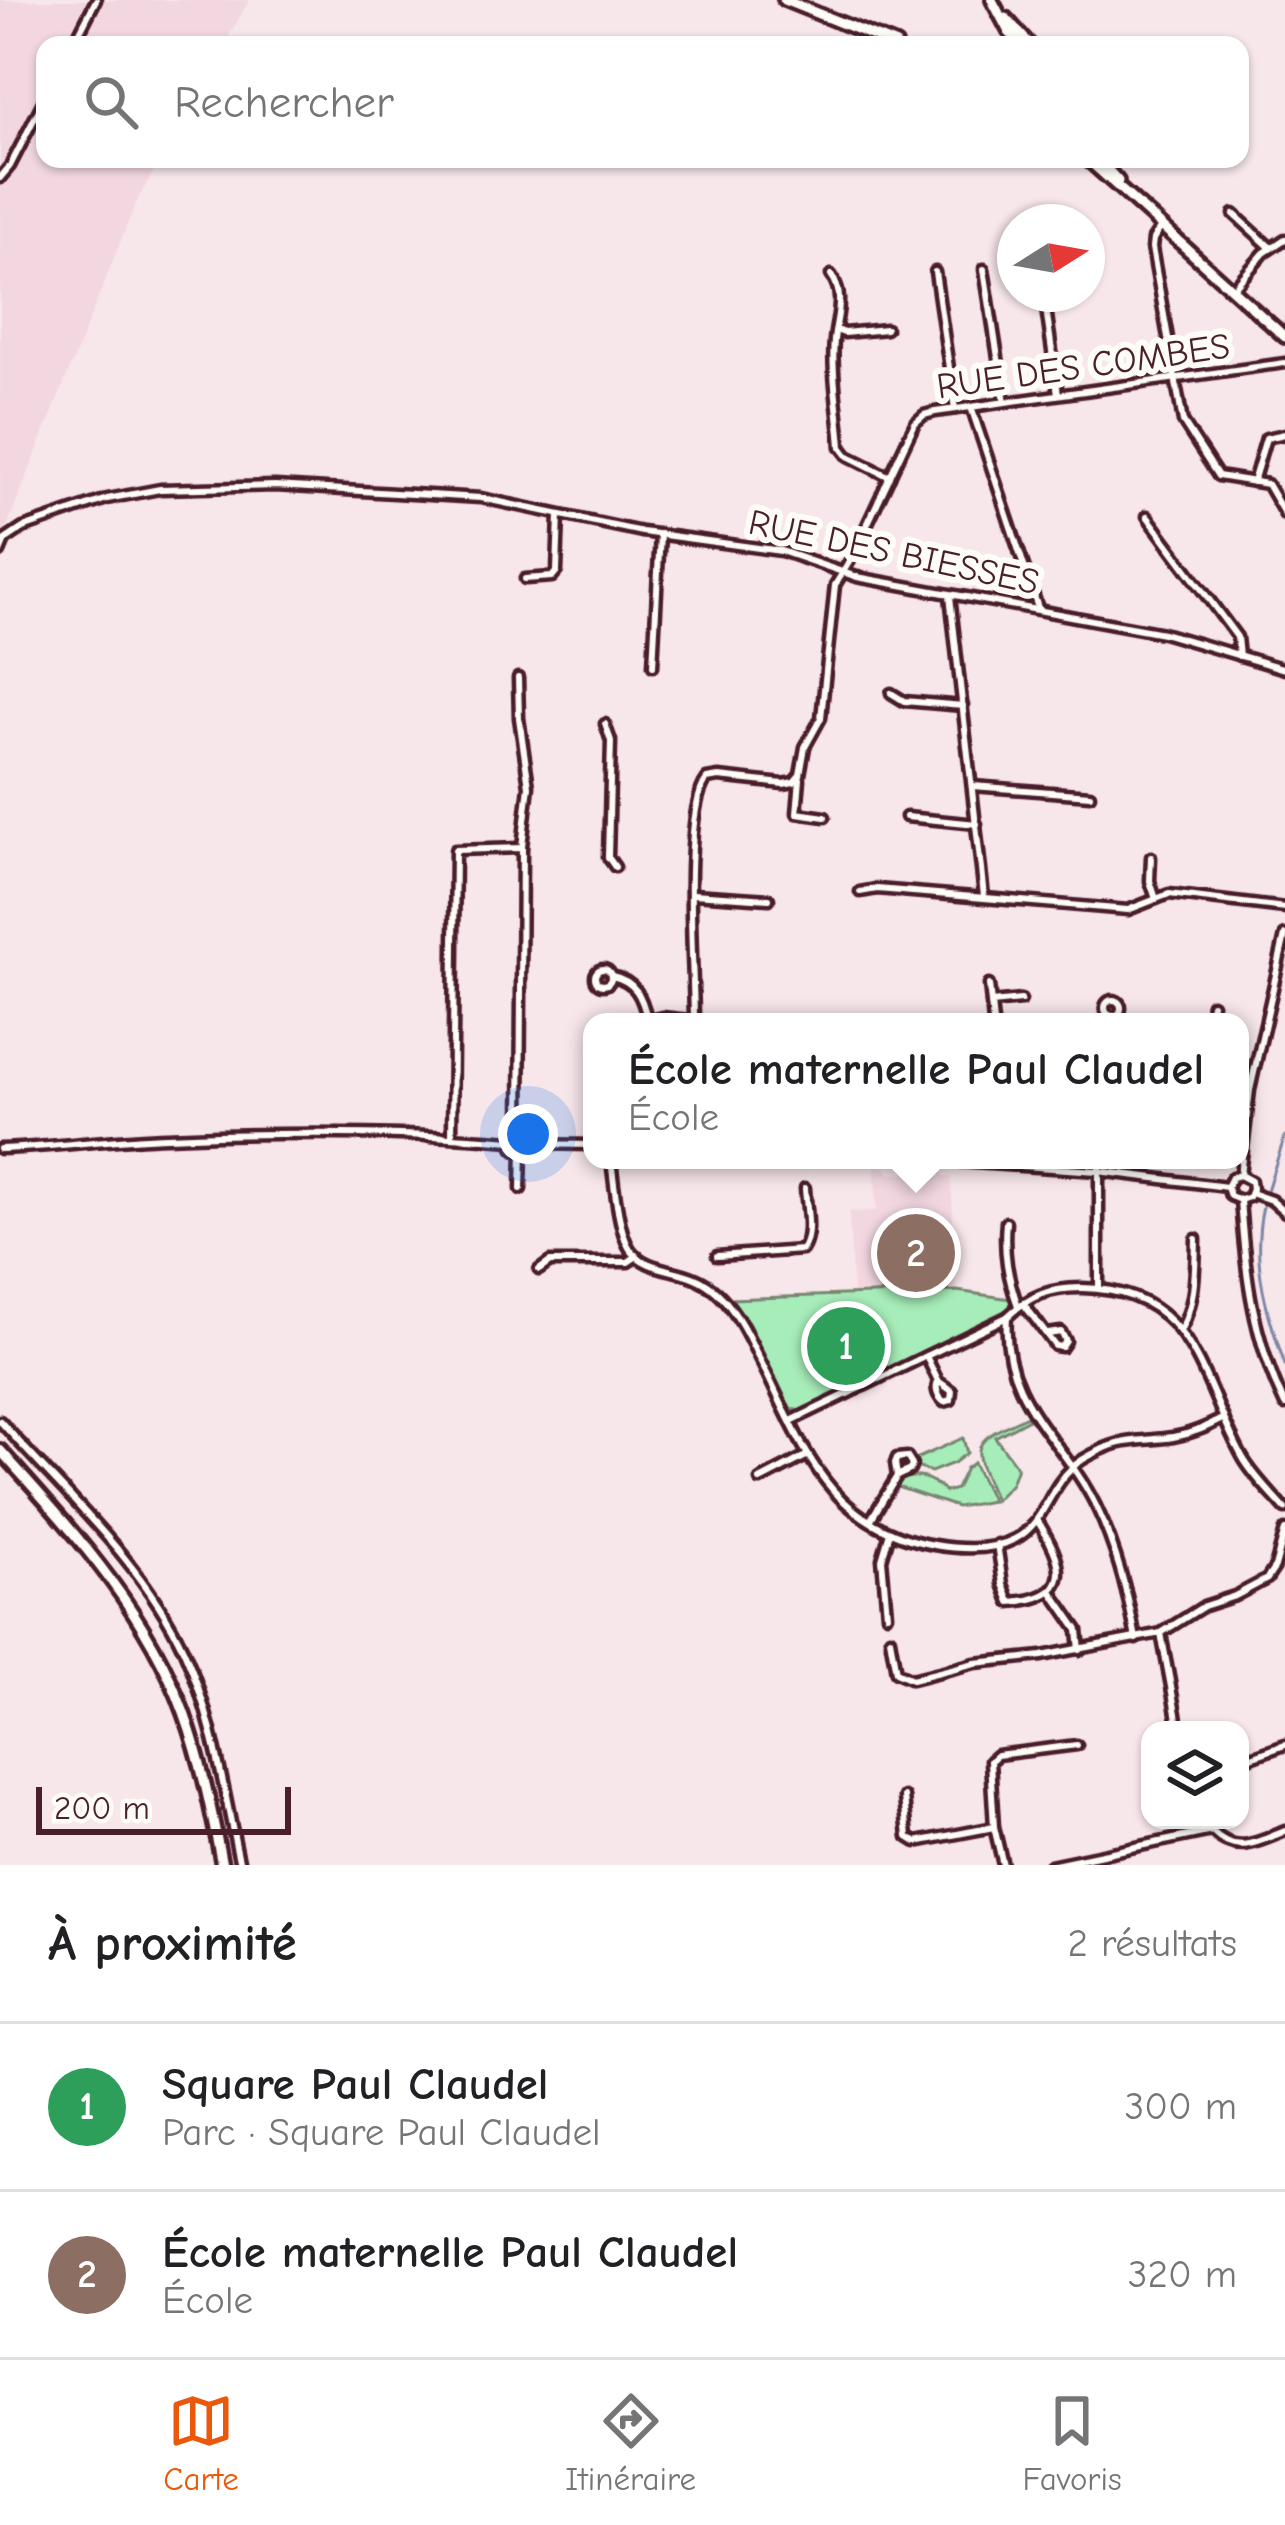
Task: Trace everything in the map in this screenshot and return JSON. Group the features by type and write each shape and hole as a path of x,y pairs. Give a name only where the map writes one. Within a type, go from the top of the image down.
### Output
{"main road":[{"path":"784,0 874,36"},
{"path":"995,5 1013,36"},
{"path":"995,5 1022,36"},
{"path":"1097,168 1285,337"},
{"path":"1106,168 1150,217"},
{"path":"0,1450 104,1570 165,1667 202,1771 222,1865"}],"street":[{"path":"78,36 96,0"},
{"path":"0,178 36,115"},
{"path":"1234,214 1271,248"},
{"path":"1161,227 1152,248 1183,422 1218,476 1267,484 1285,515"},
{"path":"1232,290 1264,254 1285,239"},
{"path":"984,269 1005,402"},
{"path":"934,272 956,409"},
{"path":"831,275 838,286 834,339 841,447 848,456 890,477"},
{"path":"1047,312 1058,394"},
{"path":"836,330 886,329"},
{"name":"RUE DES COMBES","path":"800,775 805,747 821,718 835,585 915,423 924,415 1285,363"},
{"path":"971,407 1039,610"},
{"path":"1253,482 1266,438 1285,434"},
{"name":"RUE DES BIESSES","path":"0,552 5,540 23,528 107,499 160,489 275,486 482,498 660,534 768,549 841,573 1163,633 1285,669"},
{"path":"525,579 553,578 557,571 559,515"},
{"path":"1147,516 1237,637 1239,656"},
{"path":"653,666 660,534"},
{"path":"950,596 984,897"},
{"path":"518,678 529,786 522,848 520,1134"},
{"path":"891,693 904,701 963,706"},
{"path":"605,724 612,765 608,856 614,867"},
{"path":"800,775 797,814 825,817"},
{"path":"694,1013 692,845 701,784 718,777 783,784 800,775"},
{"path":"973,786 1090,795"},
{"path":"907,817 976,824"},
{"path":"452,1137 455,850 522,848"},
{"path":"1151,857 1150,881 1156,899"},
{"path":"860,892 877,889 1128,910 1169,893 1285,908"},
{"path":"693,894 769,898"},
{"path":"1249,1098 1285,934"},
{"path":"611,976 630,982 638,991 643,1013"},
{"path":"989,985 992,1013"},
{"path":"991,1003 1021,1000"},
{"path":"1210,1013 1212,1004"},
{"path":"0,1149 249,1134 512,1142"},
{"path":"522,1152 514,1149 515,1136 528,1137 530,1144"},
{"path":"521,1189 522,1152 530,1144 583,1145"},
{"path":"612,1169 628,1246 643,1261 695,1278 718,1292 737,1317 816,1471 839,1500 870,1522 912,1541 984,1547 1015,1539 1037,1520 1072,1468 1105,1448 1195,1432 1224,1418"},
{"path":"1066,1169 1227,1187"},
{"path":"1240,1175 1241,1169"},
{"path":"1097,1171 1099,1288"},
{"path":"1255,1194 1250,1181 1240,1175 1232,1177 1227,1187 1230,1196 1240,1200 1255,1194 1285,1212"},
{"path":"717,1256 802,1250 808,1234 805,1188"},
{"path":"1240,1200 1250,1304 1265,1362 1285,1405"},
{"path":"1006,1222 1009,1280 1021,1305 1048,1334"},
{"path":"1180,1329 1190,1311 1196,1239"},
{"path":"538,1270 550,1262 628,1262 637,1256"},
{"path":"791,1421 1006,1318 1039,1292 1099,1288 1158,1308 1180,1329 1245,1462 1285,1509"},
{"path":"1006,1318 1005,1343 1012,1375 1030,1411 1095,1504 1129,1601 1136,1639"},
{"path":"926,1356 938,1381"},
{"path":"0,1421 103,1534 173,1629 205,1713 240,1865"},
{"path":"760,1480 808,1455"},
{"path":"870,1522 897,1476"},
{"path":"997,1544 1010,1602 1051,1591 1060,1574 1055,1548 1037,1520"},
{"path":"890,1638 896,1672 912,1679 975,1663 1161,1633 1204,1606 1261,1584 1275,1567 1285,1530"},
{"path":"887,1614 883,1558 890,1532"},
{"path":"1051,1591 1078,1630 1080,1649"},
{"path":"1161,1633 1177,1721"},
{"path":"1003,1865 994,1827 990,1761 997,1755 1077,1745"},
{"path":"1249,1758 1285,1745"},
{"path":"904,1797 908,1837 916,1842 994,1827"},
{"path":"1050,1865 1212,1831 1236,1847 1284,1833"}],"shaded area":[{"path":"0,0 249,0 229,36 36,36 36,168 155,168 135,205 0,544"},
{"path":"875,1169 891,1174 938,1170 951,1177 956,1291 853,1295 849,1212 876,1211"}],"green space":[{"path":"957,1291 1011,1299 1010,1308 800,1411 788,1408 731,1299"},
{"path":"1029,1419 995,1437 1017,1467 1011,1484 995,1500 981,1467 980,1447 994,1432"},
{"path":"963,1438 967,1453 954,1463 931,1472 916,1467 916,1459"},
{"path":"973,1463 992,1501 957,1507 897,1487 900,1479 919,1477 945,1492 956,1489"}],"waterway":[{"path":"1285,1136 1262,1211 1259,1252 1266,1302 1285,1365"}],"place":[{"name":"École maternelle Paul Claudel","path":"916,1253"},
{"name":"Square Paul Claudel","path":"846,1346"}]}
